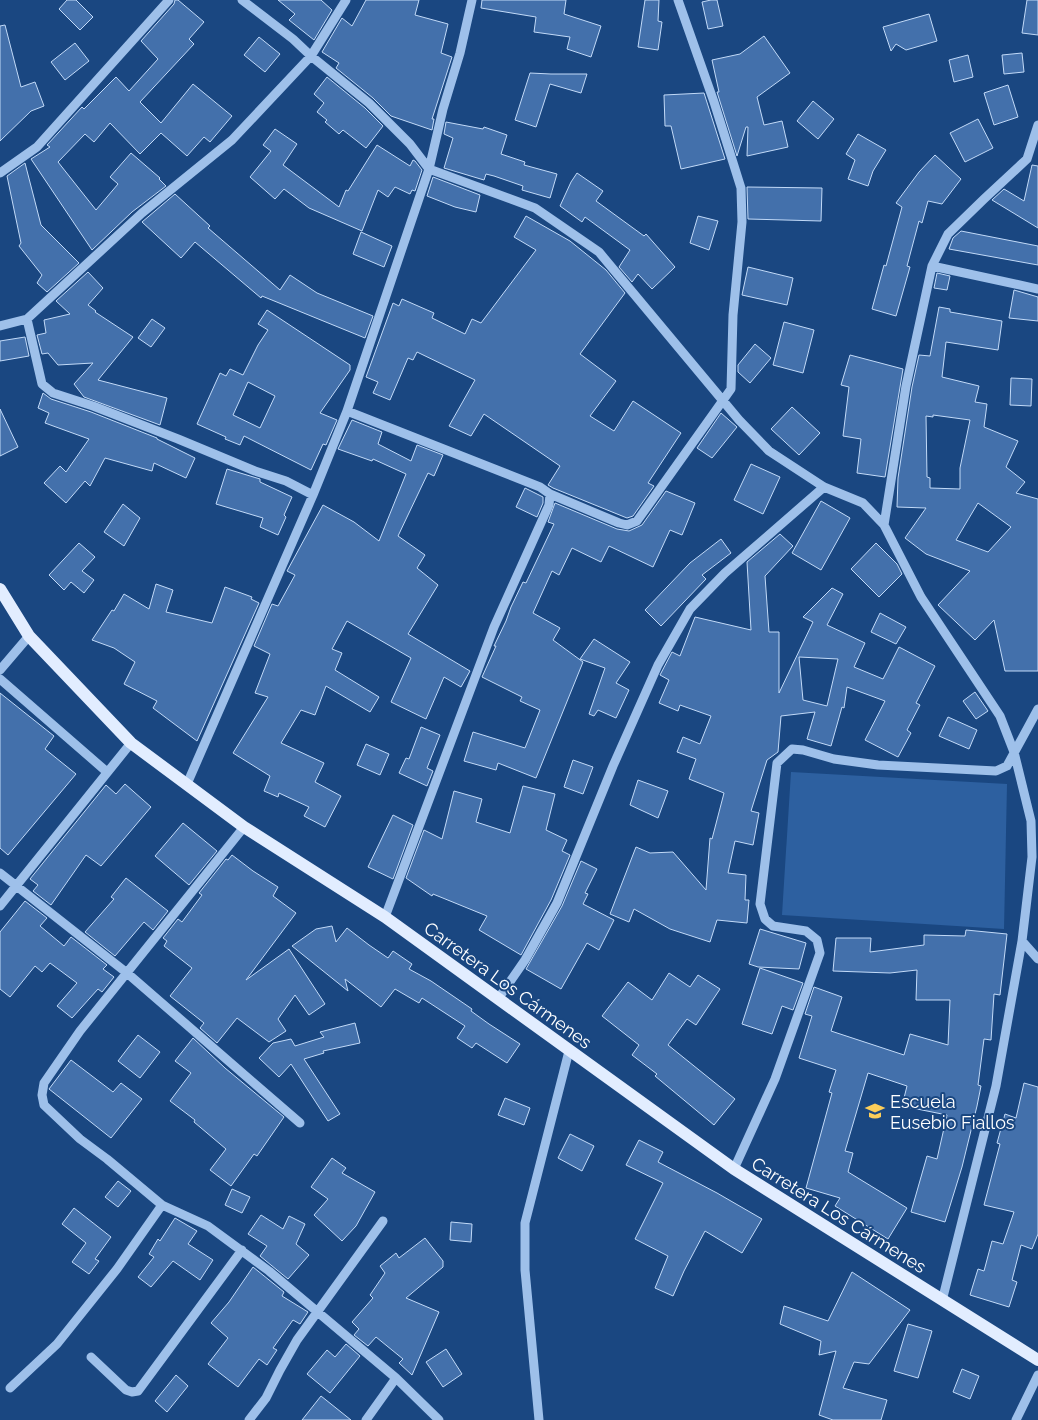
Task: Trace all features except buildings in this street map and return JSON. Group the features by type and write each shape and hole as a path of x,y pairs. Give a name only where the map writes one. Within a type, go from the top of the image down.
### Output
{"main road":[{"name":"Carretera Los Cármenes","path":"0,589 29,636 131,743 244,827 385,917 734,1169 1038,1360"}],"street":[{"path":"0,173 37,147 169,0"},
{"path":"242,0 294,39 311,56 374,109 410,144 429,169 535,208 599,252 684,356 739,420 769,451 824,487 863,503 884,525 921,597 1000,716 1014,752 1031,821 1032,857 1022,941 996,1086 942,1301"},
{"path":"0,326 27,319 142,213 232,140 311,56 346,0"},
{"path":"187,784 313,495 347,411 429,169 443,109 460,54 472,0"},
{"path":"347,411 540,487 550,494 619,523 627,525 637,521 731,389 733,315 742,222 741,188 714,102 678,0"},
{"path":"884,525 906,386 932,266 948,234 1028,159 1038,125"},
{"path":"932,266 1038,289"},
{"path":"27,319 42,384 53,393 178,438 255,471 286,481 313,495"},
{"path":"498,999 525,960 557,903 613,766 658,665 690,609 725,572 824,487"},
{"path":"385,917 494,627 549,504 550,494"},
{"path":"0,670 29,636"},
{"path":"0,679 107,772"},
{"path":"734,1169 774,1080 820,952 817,940 806,931 773,926 766,919 760,904 777,763 792,749 878,765 996,771 1007,766 1038,709"},
{"path":"0,906 131,743"},
{"path":"244,827 80,1031 44,1082 42,1095 44,1105 80,1139 162,1205 208,1226 242,1250 396,1378 439,1420"},
{"path":"0,873 127,973 300,1123"},
{"path":"1022,941 1038,959"},
{"path":"539,1420 525,1270 525,1222 569,1051"},
{"path":"10,1388 57,1344 117,1269 162,1205"},
{"path":"249,1420 266,1398 280,1370 317,1311 383,1221"},
{"path":"91,1357 126,1390 132,1392 138,1390 242,1250"},
{"path":"1016,1420 1038,1375"},
{"path":"366,1420 396,1378"}],"shaded area":[{"path":"791,772 1007,784 1004,929 782,915"}],"place":[{"name":"Escuela Eusebio Fiallos","path":"875,1111"}]}
